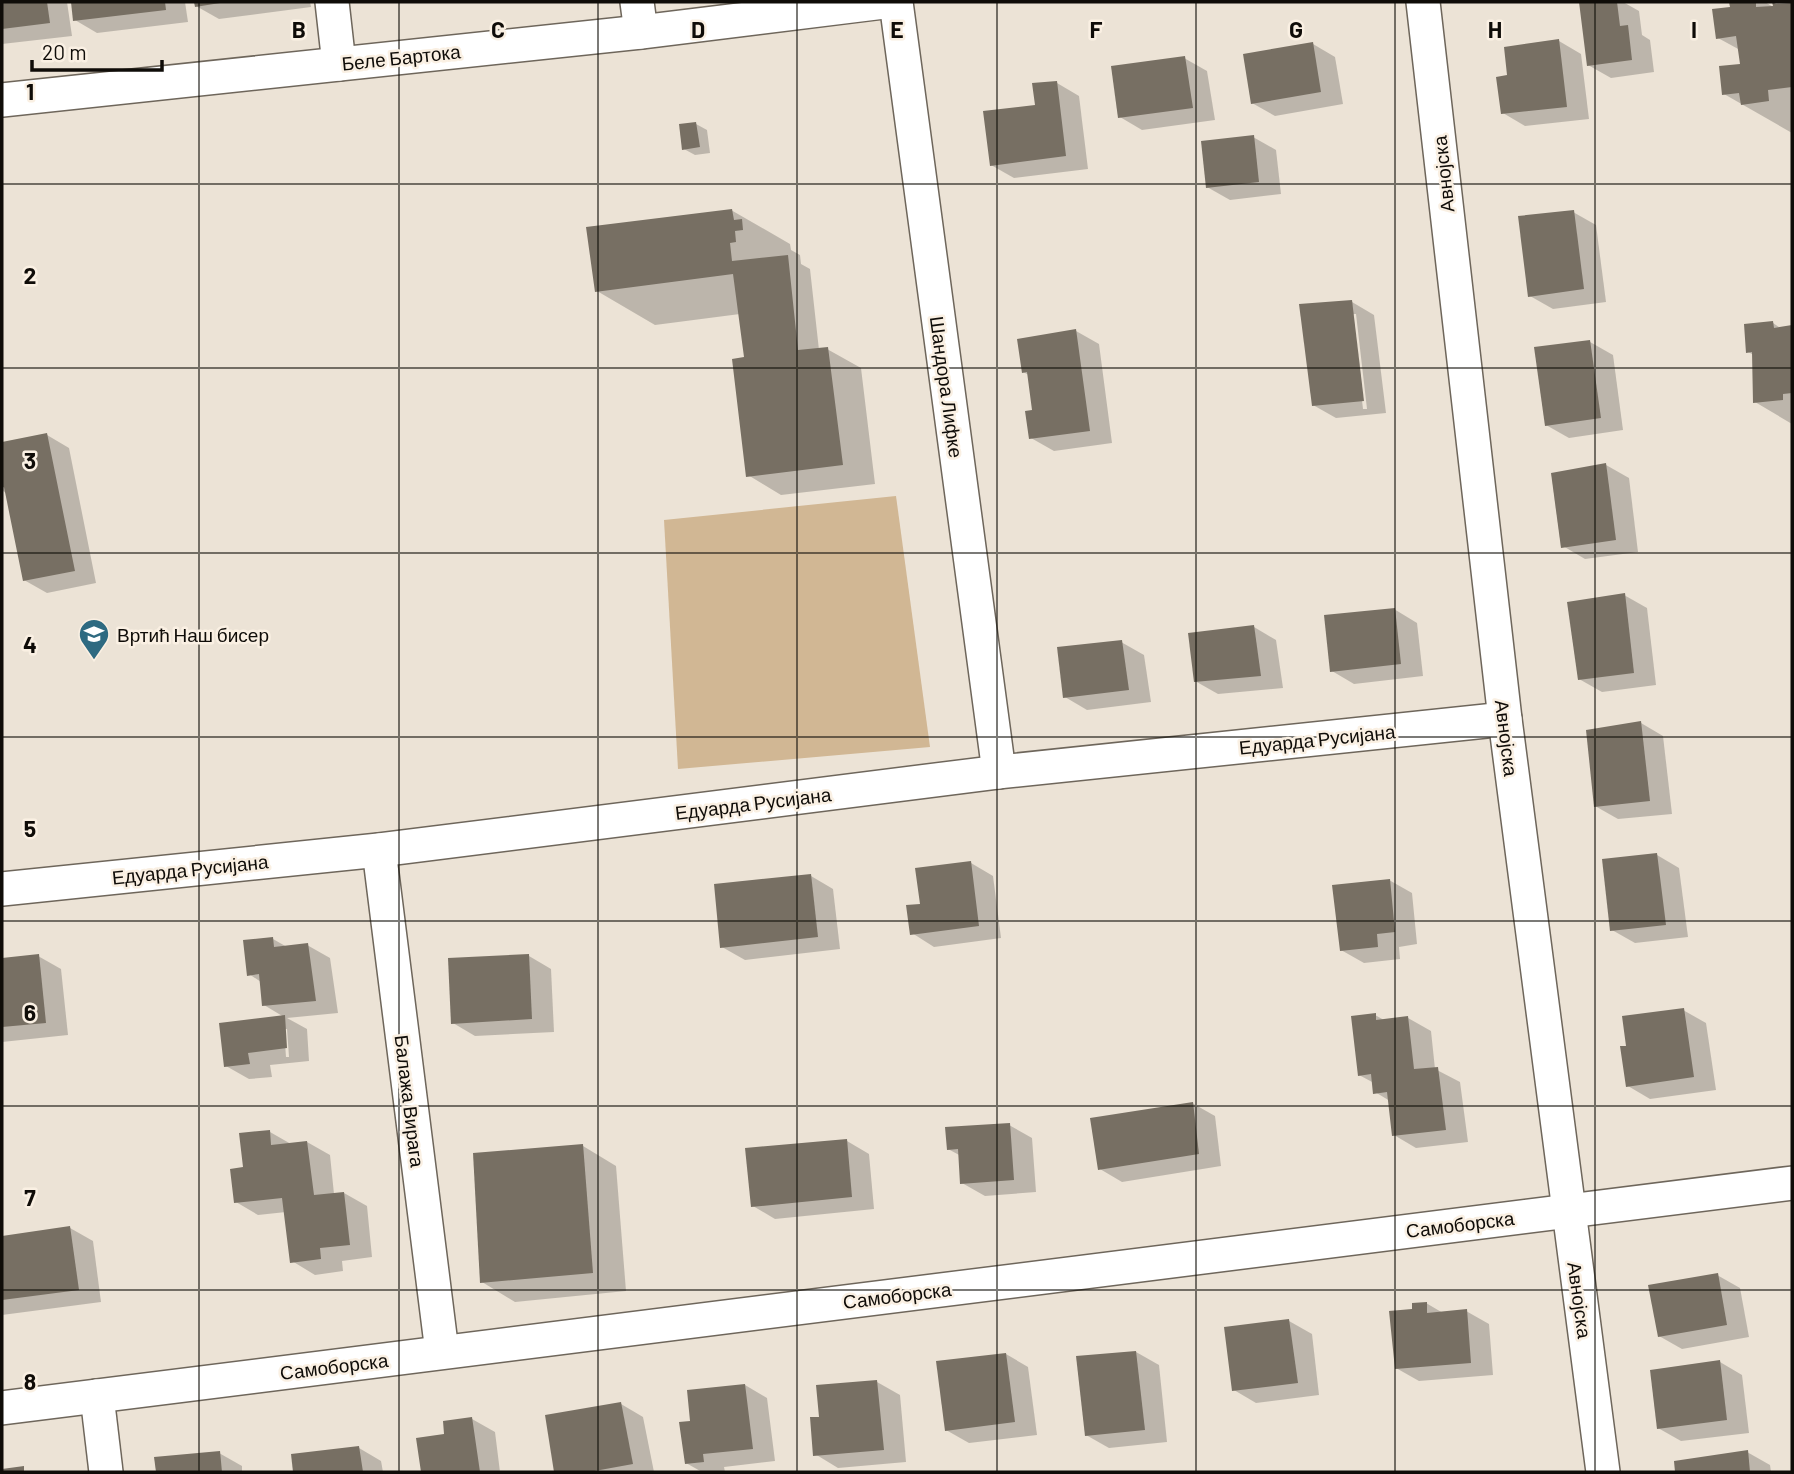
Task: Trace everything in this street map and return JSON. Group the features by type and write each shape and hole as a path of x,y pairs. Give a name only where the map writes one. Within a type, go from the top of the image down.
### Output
{"street":[{"path":"332,2 339,64"},
{"name":"Беле Бартока","path":"2,100 339,64 639,17 884,2"},
{"name":"Шандора Лифке","path":"896,2 999,772"},
{"name":"Авнојска","path":"1423,2 1505,719 1603,1472"},
{"name":"Едуарда Русијана","path":"2,889 379,850 999,772 1505,719"},
{"name":"Балажа Вирага","path":"379,850 442,1352"},
{"name":"Самоборска","path":"2,1408 1792,1182"},
{"path":"97,1396 106,1472"}],"shaded area":[{"path":"896,496 930,747 678,769 664,520"}],"building":[{"path":"2,2 47,2 50,23 2,29"},
{"path":"71,2 165,2 166,10 73,21"},
{"path":"194,2 220,2 220,3 195,7"},
{"path":"1579,2 1617,2 1620,26 1628,25 1632,60 1587,66"},
{"path":"1729,2 1756,2 1756,7 1773,6 1772,2 1792,3 1792,87 1768,90 1769,101 1741,105 1739,93 1722,95 1719,66 1740,64 1736,36 1716,39 1712,9 1730,7"},
{"path":"1559,39 1567,107 1501,114 1496,77 1507,75 1504,47"},
{"path":"1313,42 1321,92 1251,104 1243,54"},
{"path":"1185,56 1193,108 1118,118 1111,66"},
{"path":"1057,81 1066,156 990,166 983,111 1035,105 1032,83"},
{"path":"696,122 700,147 682,150 679,124"},
{"path":"1254,135 1259,182 1206,188 1201,141"},
{"path":"732,209 734,220 742,219 743,230 735,231 736,242 730,243 732,261 788,255 798,350 828,347 843,465 746,477 732,359 744,357 733,274 595,292 586,227"},
{"path":"1574,210 1584,289 1528,297 1518,216"},
{"path":"1352,300 1364,401 1312,406 1299,304"},
{"path":"1773,321 1774,328 1792,325 1792,393 1783,394 1783,400 1753,403 1752,352 1746,353 1744,324"},
{"path":"1076,329 1090,431 1029,439 1025,411 1032,410 1027,372 1022,373 1017,339"},
{"path":"1590,340 1601,418 1545,426 1534,347"},
{"path":"47,433 75,571 23,581 4,487 2,488 2,442"},
{"path":"1606,463 1616,540 1561,548 1551,473"},
{"path":"1625,593 1634,673 1578,680 1567,602"},
{"path":"1395,608 1401,664 1330,672 1324,615"},
{"path":"1254,625 1261,676 1194,682 1188,633"},
{"path":"1122,640 1129,690 1063,698 1057,647"},
{"path":"1641,721 1650,801 1594,807 1586,730"},
{"path":"1657,853 1666,925 1610,931 1602,859"},
{"path":"971,861 979,926 910,935 906,905 920,904 915,868"},
{"path":"811,874 818,937 720,948 714,884"},
{"path":"1390,879 1395,932 1377,934 1378,947 1340,951 1332,885"},
{"path":"273,937 274,947 308,943 316,1001 262,1006 259,974 247,976 243,940"},
{"path":"39,954 46,1023 2,1027 2,958"},
{"path":"529,954 532,1019 451,1024 448,958"},
{"path":"1684,1008 1694,1077 1626,1087 1620,1046 1626,1046 1622,1016"},
{"path":"1376,1013 1376,1020 1408,1016 1414,1069 1438,1067 1446,1130 1392,1136 1387,1092 1373,1094 1371,1074 1358,1076 1351,1016"},
{"path":"285,1015 287,1048 248,1053 250,1064 224,1067 219,1023"},
{"path":"1193,1102 1199,1154 1098,1170 1090,1118"},
{"path":"1010,1123 1014,1180 960,1184 958,1149 947,1150 945,1127"},
{"path":"270,1130 271,1145 307,1141 314,1195 344,1192 350,1245 320,1248 321,1259 290,1263 282,1198 234,1203 230,1169 243,1167 239,1133"},
{"path":"847,1139 852,1197 751,1207 745,1148"},
{"path":"583,1144 593,1273 480,1283 473,1153"},
{"path":"70,1226 79,1290 2,1300 2,1236"},
{"path":"1718,1273 1727,1325 1658,1337 1648,1285"},
{"path":"1427,1302 1427,1313 1467,1309 1471,1363 1395,1369 1389,1311 1412,1309 1412,1303"},
{"path":"1289,1319 1298,1383 1232,1391 1224,1327"},
{"path":"1136,1351 1145,1430 1085,1436 1076,1356"},
{"path":"1006,1353 1015,1422 945,1431 936,1361"},
{"path":"1720,1360 1727,1420 1657,1429 1650,1370"},
{"path":"877,1380 884,1450 813,1456 810,1417 819,1417 816,1385"},
{"path":"745,1384 753,1449 703,1454 704,1462 685,1464 679,1422 690,1421 687,1390"},
{"path":"621,1402 633,1464 589,1472 554,1472 545,1415"},
{"path":"472,1417 480,1472 421,1472 416,1438 444,1434 443,1421"},
{"path":"359,1446 363,1472 293,1472 291,1454"},
{"path":"1748,1450 1750,1472 1675,1472 1674,1461"},
{"path":"220,1451 222,1472 156,1472 154,1457"},
{"path":"24,1466 24,1472 2,1472 2,1469"}],"place":[{"name":"Вртић Наш бисер","path":"94,661"}]}
